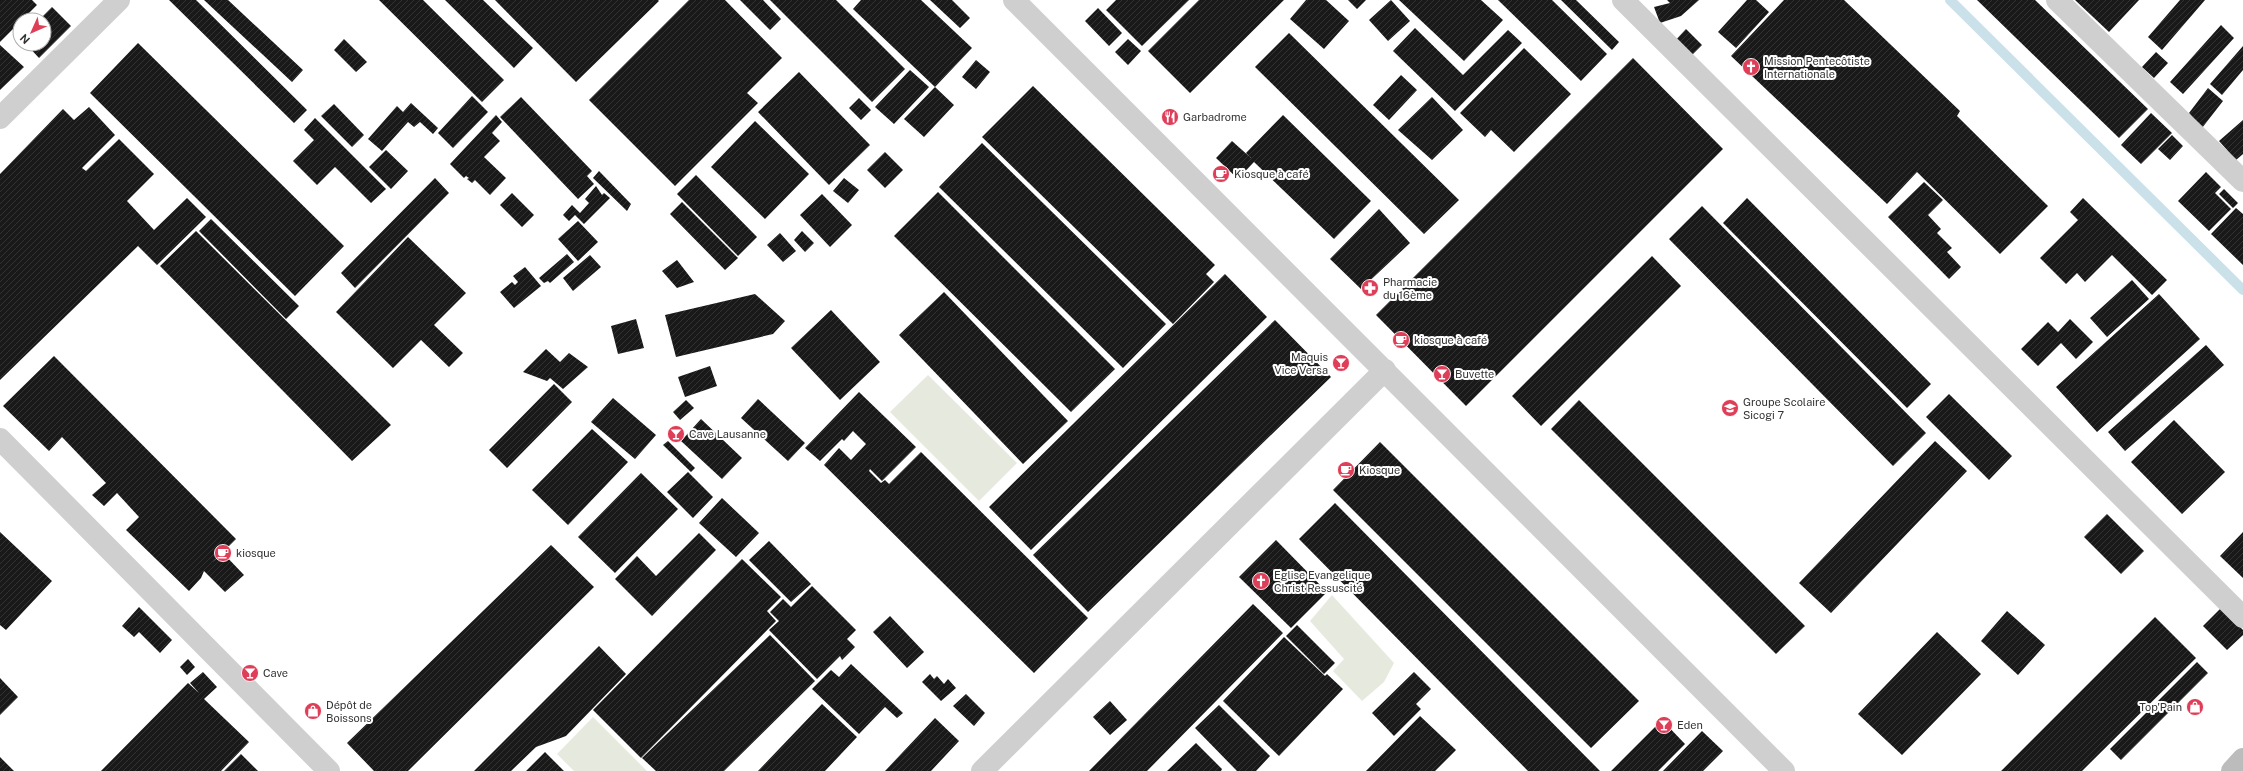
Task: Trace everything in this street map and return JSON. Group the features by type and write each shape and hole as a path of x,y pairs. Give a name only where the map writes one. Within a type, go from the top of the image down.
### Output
{"main road":[{"path":"2232,771 2243,759"}],"street":[{"path":"0,118 119,0"},
{"path":"1014,0 1784,771"},
{"path":"1623,0 2243,617"},
{"path":"2058,0 2243,181"},
{"path":"982,771 1385,370"},
{"path":"0,439 329,771"}],"shaded area":[{"path":"928,375 1017,463 979,501 890,412"},
{"path":"1332,595 1394,663 1384,682 1362,701 1333,671 1344,659 1310,621"},
{"path":"593,717 647,771 574,771 557,754"}],"building":[{"path":"0,0 32,0 37,5 30,12 12,12 12,30 0,42"},
{"path":"169,0 196,0 307,110 294,123"},
{"path":"204,0 228,0 303,70 292,82"},
{"path":"379,0 423,0 504,80 482,102"},
{"path":"445,0 483,0 533,48 514,68"},
{"path":"495,0 658,0 659,1 576,82"},
{"path":"689,0 725,0 782,58 747,93 758,103 675,186 589,100"},
{"path":"740,0 763,0 781,19 770,30"},
{"path":"770,0 836,0 905,69 872,102"},
{"path":"861,0 921,0 972,48 935,87 853,9"},
{"path":"930,0 952,0 970,18 960,28"},
{"path":"1116,0 1189,0 1142,46 1106,10"},
{"path":"1199,0 1284,0 1190,93 1148,51"},
{"path":"1306,0 1326,0 1349,21 1324,49 1290,19"},
{"path":"1348,0 1366,0 1357,9"},
{"path":"1391,0 1410,21 1388,41 1369,20"},
{"path":"1399,0 1481,0 1503,20 1464,61"},
{"path":"1498,0 1552,0 1607,54 1581,81"},
{"path":"1561,0 1576,0 1619,42 1612,50"},
{"path":"1667,0 1699,0 1681,16 1660,23 1654,7 1670,3"},
{"path":"1747,0 1756,0 1769,12 1736,48 1718,32"},
{"path":"1784,0 1844,0 1960,111 1957,116 2048,206 2000,254 1917,172 1887,204 1731,56"},
{"path":"1977,0 2035,0 2148,109 2119,138"},
{"path":"2075,0 2139,0 2109,32"},
{"path":"2180,0 2205,0 2162,50 2148,37"},
{"path":"52,7 71,26 52,45 52,12 47,12"},
{"path":"1098,8 1122,33 1109,46 1085,21"},
{"path":"2221,25 2234,38 2183,94 2170,82"},
{"path":"1415,28 1463,75 1508,30 1522,43 1455,111 1393,51"},
{"path":"1686,29 1702,45 1687,60 1672,44"},
{"path":"1289,33 1459,200 1424,234 1255,67"},
{"path":"344,39 367,62 356,72 334,50"},
{"path":"1128,39 1141,51 1128,65 1115,52"},
{"path":"138,43 344,246 295,296 90,93"},
{"path":"0,45 24,67 0,90"},
{"path":"2243,46 2243,70 2222,95 2210,84"},
{"path":"1524,48 1571,94 1514,152 1491,130 1485,137 1460,113"},
{"path":"33,52 45,52 39,58"},
{"path":"2156,52 2168,63 2154,78 2142,67"},
{"path":"1633,58 1723,149 1466,406 1376,315"},
{"path":"976,60 990,72 976,89 962,77"},
{"path":"910,70 929,87 894,124 875,107"},
{"path":"799,72 870,145 829,185 758,112"},
{"path":"1401,75 1417,90 1389,120 1373,105"},
{"path":"1033,86 1215,265 1206,274 1214,282 1173,324 982,137"},
{"path":"935,87 954,105 924,137 904,119"},
{"path":"2208,88 2223,101 2202,128 2189,113"},
{"path":"472,96 488,112 453,148 438,133"},
{"path":"521,97 592,171 587,176 594,184 578,199 500,117"},
{"path":"1432,97 1463,130 1432,160 1398,130"},
{"path":"859,98 871,110 861,120 849,108"},
{"path":"411,103 438,128 433,134 420,122 414,127 408,122 382,151 368,139 397,106 403,112"},
{"path":"334,104 364,135 352,147 321,116"},
{"path":"89,107 115,135 82,168 86,171 119,139 154,174 127,201 154,230 187,198 206,217 157,265 138,246 0,380 0,174 63,109 74,120"},
{"path":"2151,113 2172,133 2141,164 2121,145"},
{"path":"496,115 502,122 492,133 500,141 484,157 506,178 490,195 475,180 472,183 466,176 464,178 450,164"},
{"path":"1283,115 1371,201 1334,239 1254,162 1238,179 1216,158 1232,141 1251,158 1246,153"},
{"path":"315,118 386,189 371,203 335,167 317,185 293,161 314,140 304,130"},
{"path":"2243,120 2243,154 2236,160 2219,141"},
{"path":"755,121 809,174 765,219 711,167"},
{"path":"2172,135 2183,146 2170,160 2158,149"},
{"path":"982,143 1166,324 1123,368 939,187"},
{"path":"386,150 408,171 391,189 369,167"},
{"path":"885,152 903,170 885,188 867,170"},
{"path":"599,171 631,204 627,211 593,178"},
{"path":"2206,172 2221,187 2215,193 2231,209 2209,231 2178,201"},
{"path":"696,175 757,237 738,256 677,194"},
{"path":"435,178 449,193 355,288 341,273"},
{"path":"844,178 859,190 848,203 833,191"},
{"path":"1924,182 1943,200 1928,215 1941,229 1937,233 1952,248 1947,252 1961,267 1949,279 1888,217"},
{"path":"596,186 602,195 604,193 610,198 584,224 575,215 569,221 563,215 572,205 580,213 589,203 585,199"},
{"path":"2224,189 2238,203 2233,208 2219,194"},
{"path":"938,192 1115,369 1071,412 894,236"},
{"path":"512,193 534,215 522,227 500,205"},
{"path":"822,194 852,225 830,247 800,215"},
{"path":"1747,198 1931,384 1907,408 1723,223"},
{"path":"2083,198 2167,280 2152,295 2112,255 2085,282 2077,273 2066,284 2040,258 2078,220 2070,212"},
{"path":"682,202 738,258 725,270 670,214"},
{"path":"1702,206 1926,433 1893,466 1669,239"},
{"path":"2236,208 2243,214 2243,265 2211,234"},
{"path":"1379,209 1410,243 1361,289 1330,259"},
{"path":"211,219 299,306 286,319 199,231"},
{"path":"578,221 598,242 578,261 558,239"},
{"path":"196,231 391,425 352,461 160,266"},
{"path":"802,231 814,243 805,252 794,240"},
{"path":"780,233 796,251 783,262 767,245"},
{"path":"408,237 466,293 434,325 463,353 449,367 421,340 393,368 336,312"},
{"path":"567,254 574,262 550,283 548,281 544,283 539,278"},
{"path":"590,255 601,267 573,291 563,278"},
{"path":"1652,256 1681,286 1541,426 1512,396"},
{"path":"677,260 694,282 677,288 662,271"},
{"path":"525,267 541,286 514,308 500,292 512,282 515,285 518,282 513,276"},
{"path":"1225,274 1267,317 1031,550 989,507"},
{"path":"2132,280 2149,299 2107,337 2090,318"},
{"path":"944,292 1068,421 1023,464 899,335"},
{"path":"755,294 785,321 773,334 676,357 665,315"},
{"path":"2159,294 2200,339 2097,432 2056,387"},
{"path":"831,310 880,362 840,400 791,348"},
{"path":"636,319 644,348 618,354 611,326"},
{"path":"2070,319 2093,342 2076,359 2061,343 2038,366 2021,349 2048,322 2058,332"},
{"path":"1275,320 1331,377 1088,612 1033,555"},
{"path":"2206,345 2224,365 2125,451 2108,432"},
{"path":"546,349 560,362 569,353 588,367 563,389 550,378 547,381 523,372"},
{"path":"54,356 236,539 213,562 223,553 244,575 225,592 204,571 201,578 189,591 126,530 139,517 117,493 104,506 92,495 106,483 62,437 49,451 3,406"},
{"path":"710,366 717,386 685,397 678,377"},
{"path":"554,384 572,402 507,468 489,450"},
{"path":"859,392 916,447 882,481 870,469 869,471 881,483 885,480 889,484 921,452 1088,618 1034,673 824,465 839,448 851,460 866,444 853,431 844,441 842,439 820,461 805,448"},
{"path":"1949,394 2012,456 1989,480 1926,417"},
{"path":"613,398 656,435 635,459 591,422"},
{"path":"758,399 805,443 788,461 741,418"},
{"path":"686,400 694,408 680,420 673,412"},
{"path":"1579,400 1805,626 1776,654 1551,429"},
{"path":"701,419 742,458 722,479 681,441"},
{"path":"2174,420 2225,472 2182,514 2131,462"},
{"path":"592,429 628,462 568,525 532,490"},
{"path":"668,441 695,468 691,472 663,445"},
{"path":"1935,441 1967,471 1831,613 1799,583"},
{"path":"1380,442 1639,701 1591,748 1333,490"},
{"path":"688,472 713,497 693,518 667,492"},
{"path":"641,473 678,509 615,573 578,537"},
{"path":"722,498 759,533 736,557 699,523"},
{"path":"1335,503 1600,771 1528,771 1299,539"},
{"path":"2107,514 2144,551 2121,574 2084,537"},
{"path":"0,532 52,581 6,630 0,625"},
{"path":"2243,532 2243,578 2220,556"},
{"path":"699,533 716,550 652,616 615,579 637,556 656,576"},
{"path":"1276,540 1327,592 1291,628 1239,577"},
{"path":"769,541 811,584 791,602 749,560"},
{"path":"551,545 594,587 408,771 374,771 347,743"},
{"path":"742,559 781,597 767,611 776,621 641,758 593,710"},
{"path":"812,586 856,630 847,639 855,647 842,660 840,656 817,679 769,630 779,621 770,612 783,599 791,607"},
{"path":"1253,604 1283,633 1147,771 1089,771"},
{"path":"139,607 172,640 160,653 139,632 134,637 122,626"},
{"path":"2221,608 2243,630 2243,635 2227,650 2203,626"},
{"path":"2007,611 2045,645 2018,675 1981,641"},
{"path":"890,616 924,652 907,668 873,632"},
{"path":"2155,617 2196,658 2082,771 2001,771"},
{"path":"1297,625 1335,663 1324,674 1286,636"},
{"path":"1937,632 1981,674 1902,755 1858,714"},
{"path":"770,635 815,681 724,771 656,771 642,758"},
{"path":"1284,637 1325,676 1327,674 1343,689 1279,756 1223,701"},
{"path":"599,646 626,674 566,736 536,747 511,771 474,771"},
{"path":"188,659 195,667 187,675 180,667"},
{"path":"2197,662 2208,673 2121,760 2110,749"},
{"path":"851,664 903,713 897,718 885,707 859,734 812,689 831,670 839,677"},
{"path":"203,672 217,687 204,699 249,742 221,771 101,771 188,683 199,693 190,683"},
{"path":"1414,672 1431,689 1416,704 1421,709 1394,736 1372,713"},
{"path":"930,674 934,679 937,676 944,684 948,679 956,688 941,701 922,682"},
{"path":"0,678 18,697 0,715"},
{"path":"966,694 985,713 974,726 953,706"},
{"path":"1110,701 1127,720 1110,735 1093,717"},
{"path":"822,704 857,737 825,771 758,771"},
{"path":"1219,705 1270,756 1256,771 1237,771 1195,728"},
{"path":"1420,716 1456,750 1435,771 1366,771"},
{"path":"935,718 959,741 931,771 885,771"},
{"path":"1662,720 1685,744 1658,771 1611,771"},
{"path":"1702,731 1723,751 1703,771 1663,771"},
{"path":"1196,743 1222,769 1221,771 1167,771"},
{"path":"545,752 564,771 526,771"},
{"path":"241,754 258,771 224,771"},
{"path":"0,757 14,771 0,771"}],"waterway":[{"path":"1950,0 2243,290"}],"place":[{"name":"Mission Pentecôtiste Internationale","path":"1751,67"},
{"name":"Garbadrome","path":"1170,117"},
{"name":"Kiosque à café","path":"1221,174"},
{"name":"Pharmacie du 16ème","path":"1370,288"},
{"name":"kiosque à café","path":"1401,340"},
{"name":"Maquis Vice Versa","path":"1341,363"},
{"name":"Buvette","path":"1442,374"},
{"name":"Groupe Scolaire Sicogi 7","path":"1730,408"},
{"name":"Cave Lausanne","path":"676,434"},
{"name":"Kiosque","path":"1346,470"},
{"name":"kiosque","path":"223,553"},
{"name":"Eglise Evangelique Christ Ressuscité","path":"1261,581"},
{"name":"Cave","path":"250,673"},
{"name":"Top'Pain","path":"2195,707"},
{"name":"Dépôt de Boissons","path":"313,711"},
{"name":"Eden","path":"1664,725"}]}
